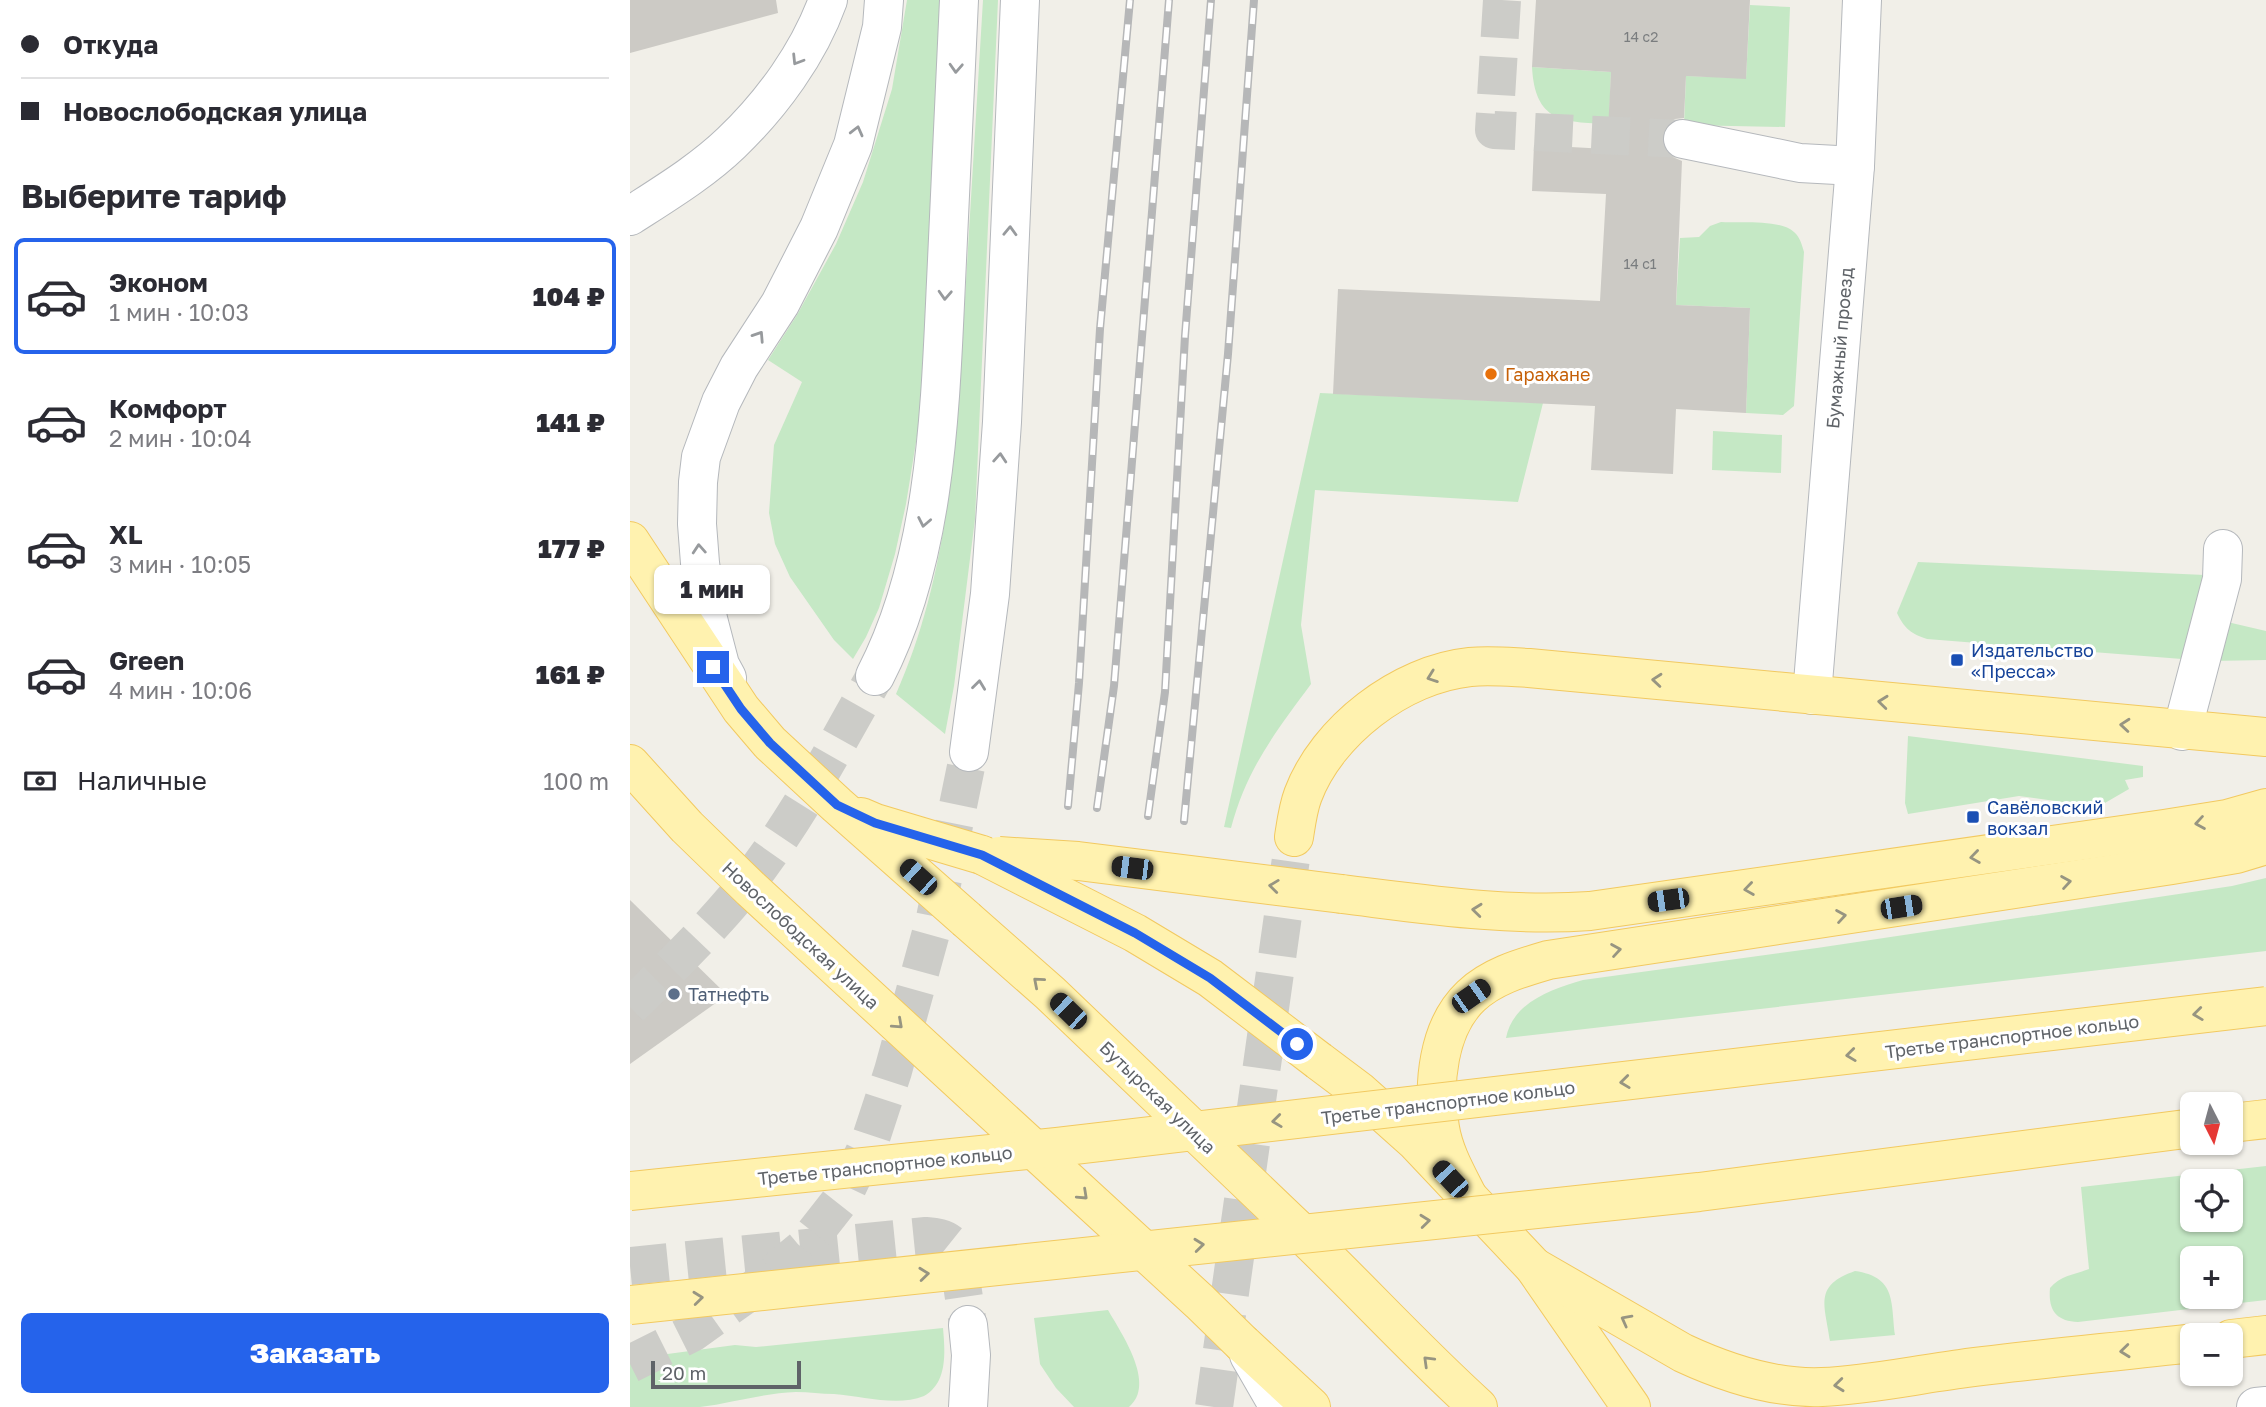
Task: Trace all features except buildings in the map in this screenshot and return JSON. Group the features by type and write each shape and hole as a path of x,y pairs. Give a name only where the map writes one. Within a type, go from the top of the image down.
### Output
{"main road":[{"path":"630,541 741,709"},
{"path":"1294,838 1301,798 1314,770 1338,739 1367,711 1400,689 1437,674 1468,667 1495,666 2266,737"},
{"name":"Бутырская улица","path":"741,709 797,769 1050,993 1356,1285 1428,1361 1478,1407"},
{"name":"Новослободская улица","path":"630,764 687,827 751,890 1243,1344 1277,1394"},
{"path":"630,783 687,827"},
{"path":"837,805 875,823 982,855 1135,933 1210,978 1359,1091 1415,1141 1534,1267 1631,1407"},
{"path":"982,855 1078,861 1487,911 1545,914 1590,911 2164,829 2227,819 2266,808"},
{"path":"1468,1197 1448,1159 1440,1128 1437,1090 1443,1045 1453,1017 1471,996 1493,981 1519,969 1548,960 2172,865 2266,845"},
{"name":"Третье транспортное кольцо","path":"630,1191 1057,1147 2266,1006"},
{"path":"2244,1122 2266,1119"},
{"path":"630,1305 1699,1192 2180,1130"},
{"path":"1534,1267 1683,1353 1709,1365 1777,1384 1821,1387 2180,1344"},
{"path":"2243,1338 2266,1335"},
{"path":"1277,1394 1311,1407"}],"street":[{"path":"630,216 693,172 739,134 791,71 819,26 828,0"},
{"path":"741,709 720,665 708,619 698,524 701,457 721,402 739,367 780,304 819,228 853,145 882,27 884,0"},
{"path":"874,676 888,650 901,615 916,560 939,414 959,0"},
{"path":"969,752 990,594 1000,462 1020,0"},
{"name":"Бумажный проезд","path":"1812,695 1855,166 1862,0"},
{"path":"1683,139 1800,163 1855,166"},
{"path":"2182,731 2222,579 2223,549"},
{"path":"968,1325 971,1355 968,1407"},
{"path":"2256,1407 2266,1406"}],"green space":[{"path":"907,0 939,0 921,411 895,554 879,608 853,659 834,640 790,577 775,544 769,513 774,445 802,382 768,360 797,315 836,244 863,182 892,89"},
{"path":"983,0 998,0 975,519 954,686 945,734 896,694 929,599 948,499 959,399"},
{"path":"1750,5 1790,7 1785,127 1684,125 1686,76 1746,78"},
{"path":"1532,67 1611,72 1609,124 1565,120 1545,109 1534,85"},
{"path":"1721,222 1759,222 1788,228 1799,239 1804,252 1794,406 1783,415 1746,413 1750,308 1676,305 1680,238 1699,237 1710,226"},
{"path":"1320,393 1543,403 1518,502 1315,490 1301,625 1311,684 1274,735 1254,769 1231,828 1224,827"},
{"path":"1713,431 1782,435 1781,473 1712,470"},
{"path":"1918,562 2205,575 2182,659 1921,637 1912,633 1902,623 1897,613"},
{"path":"2223,621 2266,631 2266,660 2212,661"},
{"path":"1908,736 2143,766 2143,777 2125,780 2129,789 2098,807 2019,796 1908,814 1905,803"},
{"path":"2266,878 2266,951 1506,1038 1510,1026 1525,1006 1547,993 1583,980 1817,948 2232,886"},
{"path":"2266,1166 2266,1300 2243,1303 2243,1246 2180,1246 2180,1309 2189,1309 2078,1322 2059,1317 2050,1302 2050,1288 2063,1278 2089,1269 2081,1187 2180,1176 2180,1232 2243,1232 2243,1169 2240,1169"},
{"path":"1855,1271 1868,1274 1885,1285 1891,1301 1895,1335 1830,1341 1825,1307 1827,1290 1833,1283"},
{"path":"1108,1310 1134,1358 1139,1385 1137,1397 1129,1407 1074,1407 1056,1388 1040,1364 1034,1318"},
{"path":"943,1328 944,1356 941,1375 932,1390 914,1399 891,1401 796,1392 700,1407 630,1407 630,1359 735,1345 756,1347"}],"tunnel":[{"path":"1502,0 1494,130 1683,139"},
{"path":"630,1007 715,921 760,866 812,786 875,676"},
{"path":"630,1364 692,1333 755,1288 802,1249 843,1197 871,1138 893,1071 935,918 969,752"},
{"path":"1214,1407 1294,837"},
{"path":"630,1266 936,1237 944,1239 957,1251 968,1325"}],"railway":[{"path":"1068,806 1079,683 1100,329 1130,0"},
{"path":"1097,808 1114,686 1169,0"},
{"path":"1148,816 1165,692 1185,336 1211,0"},
{"path":"1184,821 1228,354 1254,0"}],"place":[{"name":"Гаражане","path":"1491,374"},
{"name":"Издательство «Пресса»","path":"1957,660"},
{"name":"Савёловский вокзал","path":"1973,817"},
{"name":"Татнефть","path":"674,994"}],"route":[{"path":"713,667 741,709 770,743 837,805 875,823 982,855 1135,933 1210,978 1297,1044"}]}
